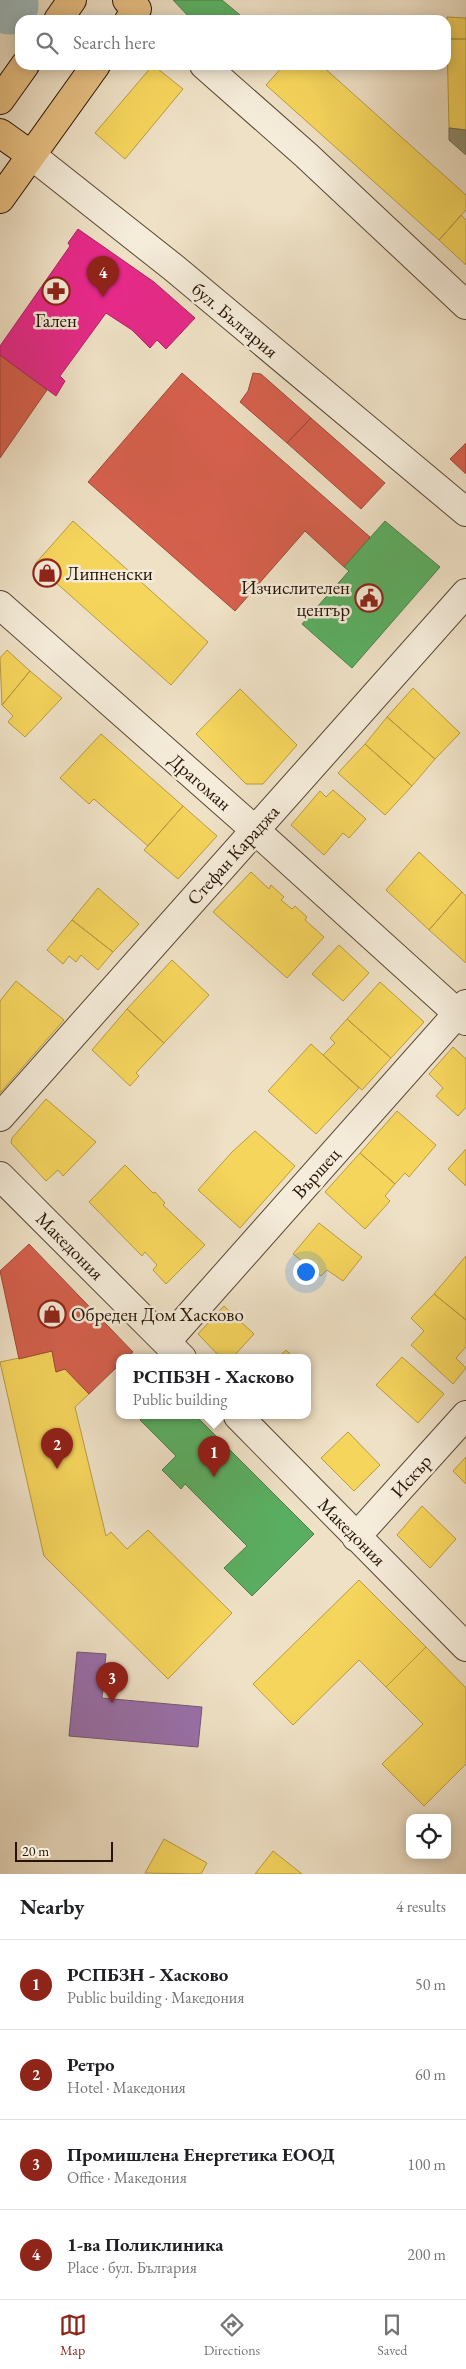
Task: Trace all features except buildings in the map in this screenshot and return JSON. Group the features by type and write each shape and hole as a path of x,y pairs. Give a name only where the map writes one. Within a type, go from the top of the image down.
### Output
{"main road":[{"path":"62,15 72,0"},
{"path":"0,100 21,70"},
{"path":"0,200 92,70"},
{"name":"бул. България","path":"0,133 38,145"}],"street":[{"path":"210,70 306,155 466,306"},
{"name":"бул. България","path":"38,145 174,268 466,512"},
{"name":"Стефан Караджа","path":"0,1117 466,594"},
{"name":"Драгоман","path":"0,605 463,1013"},
{"name":"Вършец","path":"174,1350 463,1013"},
{"name":"Македония","path":"0,1176 174,1350"},
{"name":"Искър","path":"356,1537 466,1415"},
{"name":"Македония","path":"241,1419 466,1648"}],"waterway":[{"path":"2,0 9,5"}],"place":[{"name":"Гален","path":"56,291"},
{"name":"1-ва Поликлиника","path":"103,297"},
{"name":"Липненски","path":"47,573"},
{"name":"Изчислителен център","path":"369,598"},
{"name":"Обреден Дом Хасково","path":"52,1314"},
{"name":"Ретро","path":"57,1469"},
{"name":"РСПБЗН - Хасково","path":"214,1477"},
{"name":"Промишлена Енергетика ЕООД","path":"112,1703"}]}
